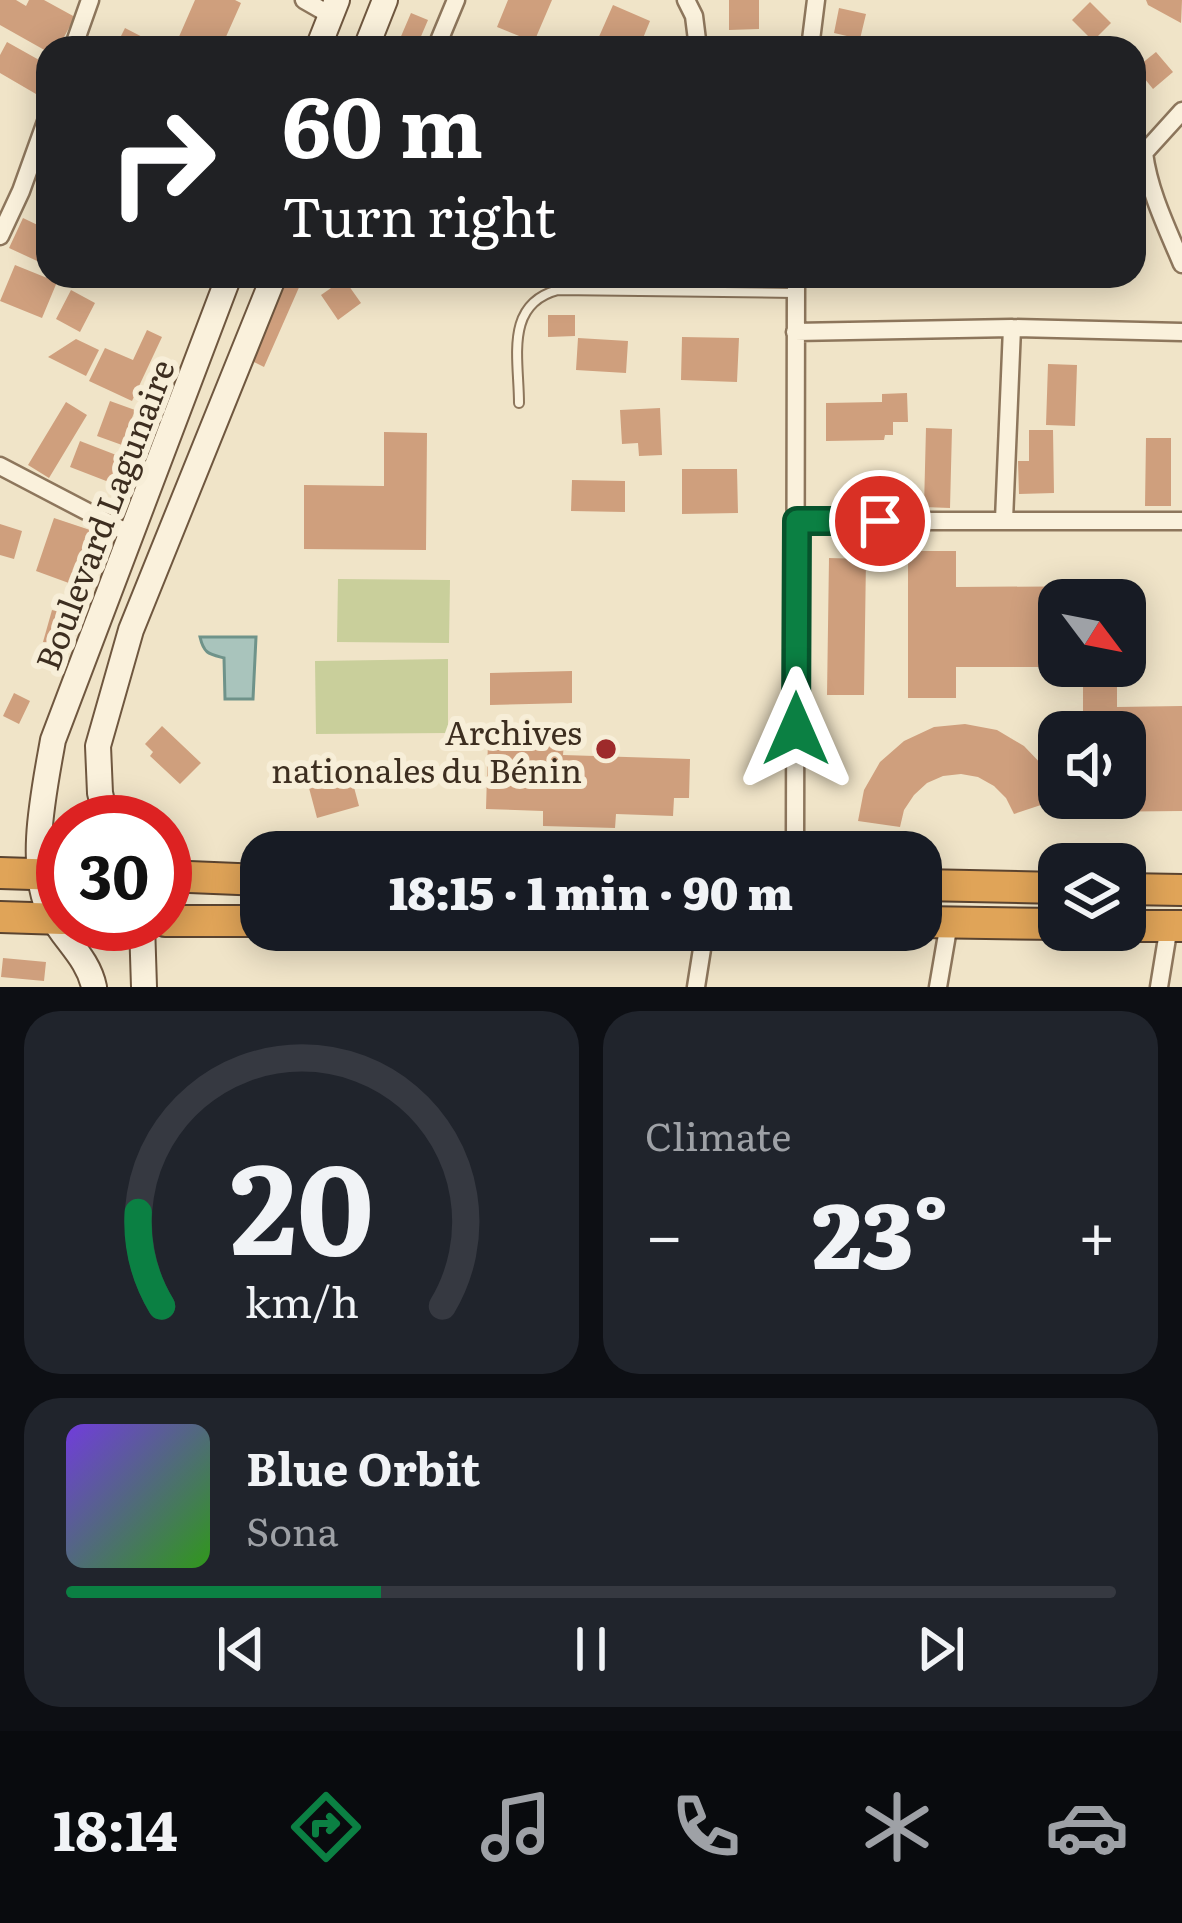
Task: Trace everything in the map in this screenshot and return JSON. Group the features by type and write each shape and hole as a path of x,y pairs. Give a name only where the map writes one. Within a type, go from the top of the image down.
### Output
{"highway":[{"path":"0,873 36,874"},
{"path":"192,877 240,879"},
{"path":"942,885 1038,888"},
{"path":"1146,889 1182,890"},
{"path":"0,917 36,918"},
{"path":"192,921 240,921"},
{"path":"942,922 1038,924"}],"main road":[{"path":"371,36 385,0"},
{"path":"323,36 334,8"},
{"name":"Boulevard Lagunaire","path":"44,795 53,740 225,288"},
{"name":"Boulevard Lagunaire","path":"100,795 98,746 126,649 269,288"},
{"path":"78,951 94,987"},
{"path":"143,951 144,987"}],"street":[{"path":"77,36 90,0"},
{"path":"304,0 334,8"},
{"path":"441,36 456,0"},
{"path":"686,0 696,36"},
{"path":"812,36 816,0"},
{"path":"1146,151 1182,112"},
{"path":"0,236 36,149"},
{"path":"1146,167 1182,264"},
{"path":"795,288 795,831"},
{"path":"795,332 1012,328 1182,332"},
{"path":"1004,520 1012,328"},
{"path":"0,466 132,535"},
{"path":"797,521 1182,521"},
{"path":"1159,987 1176,926"},
{"path":"696,987 702,951"},
{"path":"936,951 938,987"}],"lane":[{"path":"519,403 519,325 526,308 541,294 653,288"}],"green space":[{"path":"338,579 450,580 449,643 337,642"},
{"path":"448,659 448,733 316,734 315,661"}],"water":[{"path":"200,637 256,637 253,699 225,699 224,658 208,652"}],"building":[{"path":"0,0 26,6 29,0 44,0 75,17 65,36 36,36 36,45 0,25"},
{"path":"195,0 241,3 226,36 179,36"},
{"path":"508,0 552,0 537,36 519,36 497,27"},
{"path":"729,0 759,0 759,29 729,30"},
{"path":"1146,0 1182,0 1181,23 1148,5"},
{"path":"1090,2 1111,23 1098,36 1088,36 1072,20"},
{"path":"613,5 650,21 644,36 599,36"},
{"path":"839,8 866,14 861,36 834,33"},
{"path":"411,13 428,20 421,36 401,36"},
{"path":"7,42 36,58 36,94 0,73 0,55"},
{"path":"1156,52 1173,72 1153,89 1146,80 1146,60"},
{"path":"23,218 36,224 36,260 9,248"},
{"path":"15,265 36,274 36,288 54,288 42,318 0,301"},
{"path":"284,288 299,288 264,367 252,361"},
{"path":"331,288 350,288 361,303 338,320 321,295"},
{"path":"71,290 95,303 80,332 56,319"},
{"path":"548,315 575,315 575,336 548,337"},
{"path":"147,330 162,337 132,401 89,381 105,348 133,360"},
{"path":"682,337 739,338 737,382 681,380"},
{"path":"578,338 628,341 626,373 576,370"},
{"path":"76,339 99,350 86,376 48,357"},
{"path":"1048,364 1077,365 1075,426 1046,425"},
{"path":"907,393 908,422 893,422 893,435 885,435 884,440 826,441 826,403 882,402 882,394"},
{"path":"110,401 135,410 122,445 97,436"},
{"path":"66,402 87,415 49,478 28,465"},
{"path":"660,408 662,455 639,456 638,443 622,444 620,410"},
{"path":"926,428 952,429 950,508 924,507"},
{"path":"1029,430 1053,430 1054,493 1019,494 1018,461 1029,461"},
{"path":"384,432 427,433 426,550 304,549 304,485 384,486"},
{"path":"1146,438 1171,438 1171,506 1145,506"},
{"path":"80,441 124,458 114,484 70,467"},
{"path":"682,469 737,469 738,513 682,514"},
{"path":"572,480 625,481 625,512 571,511"},
{"path":"54,518 96,532 77,586 36,571"},
{"path":"0,524 22,531 14,559 0,555"},
{"path":"908,551 956,551 956,587 1038,586 1038,667 956,667 956,698 908,698"},
{"path":"829,558 866,559 864,695 827,695"},
{"path":"52,610 67,614 59,646 43,642"},
{"path":"572,671 572,703 490,705 490,673"},
{"path":"1083,687 1117,687 1117,707 1182,706 1182,811 1146,811 1146,711 1083,711"},
{"path":"14,693 30,701 19,724 3,716"},
{"path":"965,724 997,730 1024,746 1038,761 1038,806 1014,814 994,786 961,774 927,783 904,810 900,827 858,821 864,790 880,762 904,741 934,727"},
{"path":"162,726 201,763 180,784 150,756 153,752 145,744"},
{"path":"488,741 564,743 563,755 690,759 689,798 674,798 673,816 616,814 615,828 543,826 543,811 486,809"},
{"path":"351,776 359,806 317,818 309,788"},
{"path":"3,958 46,962 44,981 1,977"}],"place":[{"name":"Archives nationales du Bénin","path":"606,749"}],"route":[{"path":"796,729 797,521 880,521"}]}
